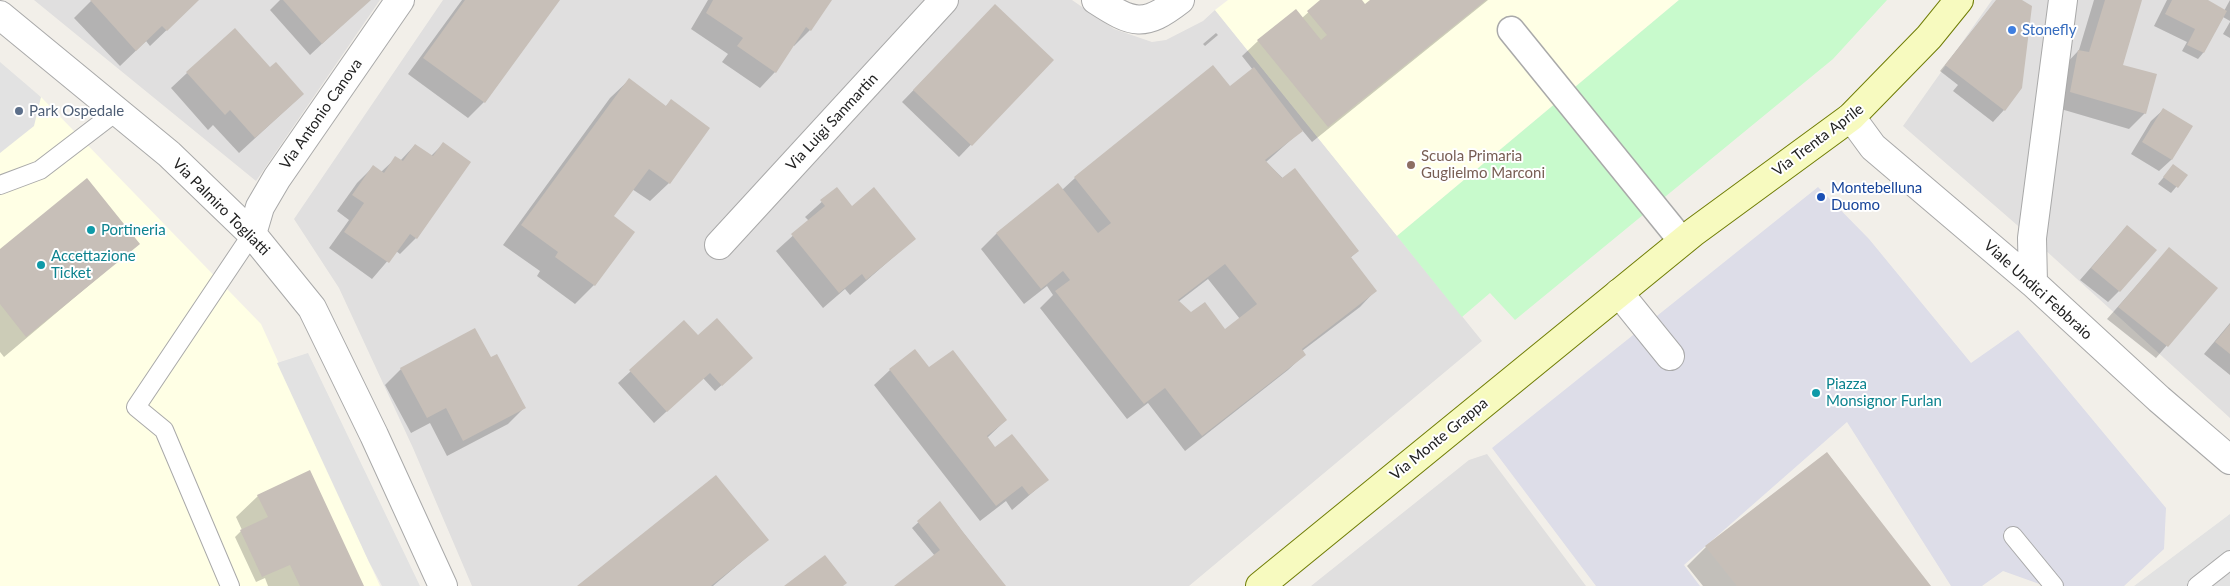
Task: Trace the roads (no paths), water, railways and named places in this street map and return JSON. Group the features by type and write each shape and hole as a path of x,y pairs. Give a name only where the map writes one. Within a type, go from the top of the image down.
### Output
{"main road":[{"name":"Via Trenta Aprile","path":"1619,293 1682,241 1851,117 1929,37 1959,0"},
{"name":"Via Monte Grappa","path":"1260,586 1619,293"}],"street":[{"name":"Via Antonio Canova","path":"252,234 260,207 277,178 400,0"},
{"name":"Via Luigi Sanmartin","path":"719,245 944,0"},
{"path":"1096,0 1121,16 1144,21 1170,8"},
{"path":"2033,283 2032,238 2063,0"},
{"name":"Via Palmiro Togliatti","path":"0,15 169,154 252,234 312,308 374,435 443,586"},
{"path":"1511,30 1682,241"},
{"name":"Viale Undici Febbraio","path":"1851,117 1873,147 2033,283 2159,399 2230,460"},
{"path":"1619,293 1670,356"}],"lane":[{"path":"0,185 40,170 117,111"},
{"path":"230,586 164,430 136,407 252,234"},
{"path":"2013,536 2054,586"},
{"path":"2197,586 2230,560"}],"place":[{"name":"Stonefly","path":"2012,30"},
{"name":"Park Ospedale","path":"19,111"},
{"name":"Scuola Primaria Guglielmo Marconi","path":"1411,165"},
{"name":"Montebelluna Duomo","path":"1821,197"},
{"name":"Portineria","path":"91,230"},
{"name":"Accettazione Ticket","path":"41,265"},
{"name":"Piazza Monsignor Furlan","path":"1816,393"}]}
